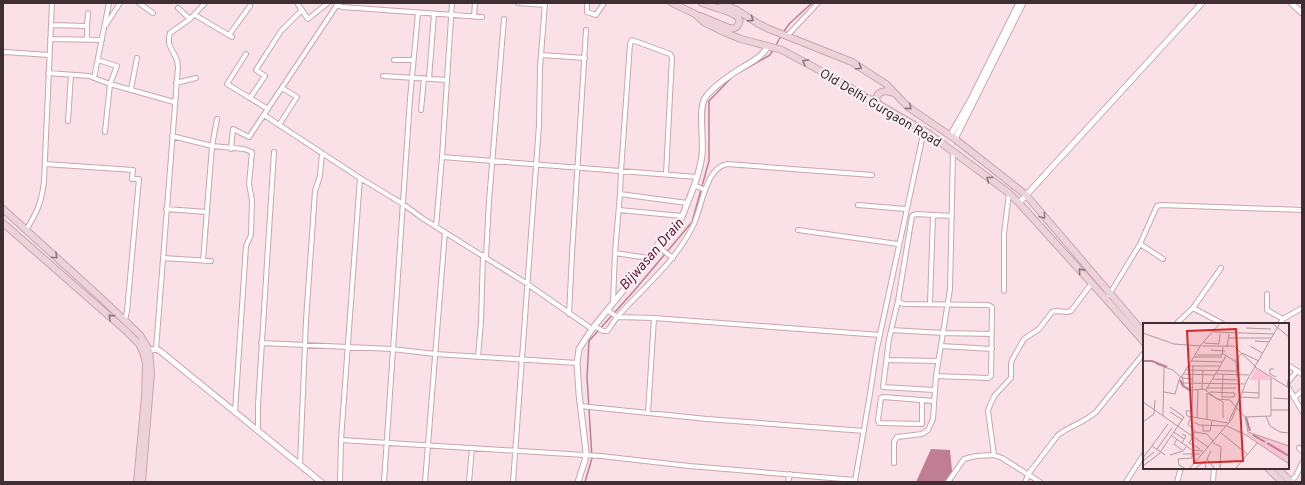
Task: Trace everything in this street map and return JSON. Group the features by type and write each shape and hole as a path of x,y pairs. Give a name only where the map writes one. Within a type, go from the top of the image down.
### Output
{"main road":[{"name":"Old Delhi Gurgaon Road","path":"672,3 695,14 705,23 726,33 782,50 924,130 1019,203 1092,283 1108,296 1143,332"},
{"name":"Old Delhi Gurgaon Road","path":"702,3 717,8 727,6 737,10 757,23 852,62 886,84 908,107 952,138 1026,195 1143,341"},
{"path":"695,14 729,28 734,29 738,26 740,21 739,18 734,14 717,8"},
{"path":"878,104 876,98 882,91 888,91 896,94"},
{"path":"3,209 125,320 140,335 149,350 151,373 142,482"},
{"path":"3,223 139,344 149,350"},
{"path":"137,482 145,396 146,363 149,350"},
{"path":"1269,469 1282,482"},
{"path":"1278,469 1291,482"}],"street":[{"path":"26,230 36,214 41,201 45,164 52,3"},
{"path":"94,78 109,3"},
{"path":"104,27 120,3"},
{"path":"139,3 153,13"},
{"path":"205,3 190,19 173,30 169,37 169,44 177,64 176,83 163,258 149,350 235,412 321,482"},
{"path":"297,3 308,19 328,3"},
{"path":"436,227 452,3"},
{"path":"474,17 475,3"},
{"path":"513,482 526,283 539,125 541,55 545,4 518,3"},
{"path":"587,3 587,12 596,15 604,3"},
{"path":"784,35 818,3"},
{"path":"952,138 1019,3"},
{"path":"952,138 1023,3"},
{"path":"1019,203 1202,3"},
{"path":"1291,3 1302,13"},
{"path":"231,149 233,129 249,137 336,4 342,7 482,17"},
{"path":"195,14 231,36 250,6"},
{"path":"178,8 190,19"},
{"path":"250,98 265,76 256,70 281,31 302,10"},
{"path":"86,39 88,12"},
{"path":"384,482 413,60 418,13"},
{"path":"421,110 434,14"},
{"path":"478,356 484,256 504,19"},
{"path":"51,25 87,26"},
{"path":"569,314 586,30"},
{"path":"50,39 102,40"},
{"path":"613,302 615,253 630,44 632,40 670,54 672,57 666,174"},
{"path":"578,482 588,455 580,406 577,363 579,350 594,327 648,258 676,229 696,185 702,155 702,109 704,100 723,81 741,68 762,56 772,47"},
{"path":"3,53 49,55"},
{"path":"246,54 227,84 229,87 268,109"},
{"path":"541,55 584,58"},
{"path":"131,89 137,58"},
{"path":"98,60 117,66 110,84 105,132"},
{"path":"394,60 413,60"},
{"path":"48,73 84,75 174,102"},
{"path":"68,121 71,75"},
{"path":"383,76 447,80"},
{"path":"176,83 196,78"},
{"path":"279,125 296,97 282,88"},
{"path":"264,115 360,178 403,204 436,227 526,283 569,314 603,331 608,330 616,316 654,280 672,257 693,226 704,190 715,170 719,166 727,164 872,175"},
{"path":"203,261 212,146 218,119"},
{"path":"341,440 588,455 855,481 880,335 898,244 924,130"},
{"path":"172,136 212,146 251,151 252,154 249,184 252,200 251,235 246,246 235,412"},
{"path":"258,431 261,343 274,152"},
{"path":"894,463 895,439 900,436 916,436 922,434 928,430 933,419 934,390 950,289 953,152"},
{"path":"300,464 304,344 315,191 320,176 322,153"},
{"path":"442,157 697,177"},
{"path":"45,164 133,170 132,179 139,179 125,320"},
{"path":"340,482 341,440 360,178"},
{"path":"696,185 704,190"},
{"path":"620,194 687,203"},
{"path":"1004,291 1004,234 1009,194"},
{"path":"858,205 906,209"},
{"path":"1108,296 1140,244 1157,206 1302,210"},
{"path":"166,209 207,212"},
{"path":"619,210 682,216"},
{"path":"934,390 883,387 891,330 898,301 912,216 916,214 952,216"},
{"path":"930,304 933,215"},
{"path":"798,230 898,244"},
{"path":"425,482 445,232"},
{"path":"1140,244 1163,259"},
{"path":"658,247 672,257"},
{"path":"615,253 648,258"},
{"path":"163,258 211,262"},
{"path":"1177,323 1193,308 1221,268"},
{"path":"994,455 988,418 990,405 997,392 1010,381 1011,362 1022,341 1039,329 1052,312 1069,312 1092,283"},
{"path":"1267,294 1267,310 1283,319"},
{"path":"898,301 903,304 990,306 993,310 990,378 936,376"},
{"path":"1193,308 1221,323"},
{"path":"1281,323 1283,319 1302,308"},
{"path":"608,311 616,316 880,335"},
{"path":"648,413 654,318"},
{"path":"891,330 992,334"},
{"path":"261,343 304,344 577,363"},
{"path":"941,346 992,349"},
{"path":"1025,482 1029,474 1058,436 1064,431 1088,419 1096,412 1143,354"},
{"path":"887,360 938,362"},
{"path":"1289,366 1302,374"},
{"path":"1289,381 1297,371"},
{"path":"1289,389 1302,411"},
{"path":"1294,398 1302,391"},
{"path":"922,401 922,424 879,423 878,420 881,398 934,401"},
{"path":"580,406 864,431"},
{"path":"469,482 472,448"},
{"path":"948,482 964,459 976,456 994,455 1002,458 1040,482"},
{"path":"1126,482 1143,456"},
{"path":"1291,482 1299,471 1302,463"},
{"path":"1177,482 1180,469"},
{"path":"1213,482 1214,469"},
{"path":"788,482 790,474"}],"shaded area":[{"path":"931,449 950,450 953,482 916,482"}],"waterway":[{"name":"Bijwasan Drain","path":"783,33 789,24 812,3"},
{"name":"Bijwasan Drain","path":"775,47 781,36"},
{"name":"Bijwasan Drain","path":"740,72 770,55 773,50"},
{"name":"Bijwasan Drain","path":"585,482 592,458 587,377 589,341 633,292 692,222 709,161 709,101 733,76"}]}
